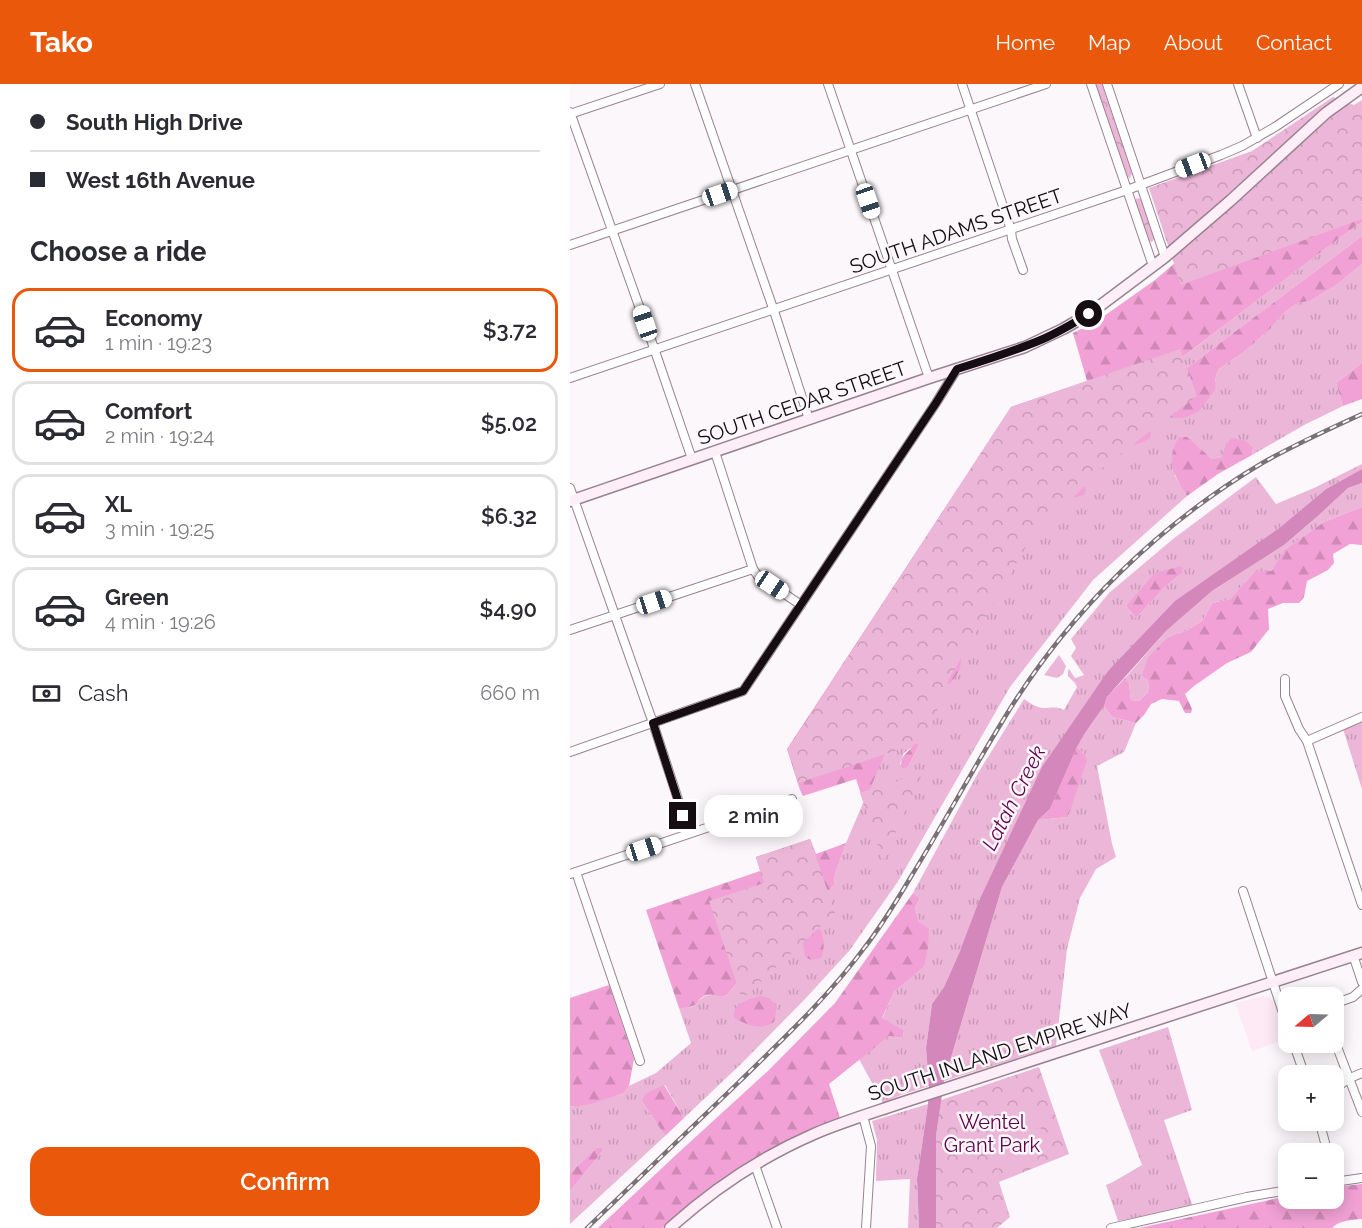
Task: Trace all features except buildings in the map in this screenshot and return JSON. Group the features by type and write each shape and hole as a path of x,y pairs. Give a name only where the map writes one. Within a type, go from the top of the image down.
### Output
{"main road":[{"name":"SOUTH CEDAR STREET","path":"572,500 1045,339 1089,314 1165,257 1326,113 1362,87"},
{"name":"SOUTH INLAND EMPIRE WAY","path":"670,1228 708,1196 755,1165 813,1134 901,1103 1358,954"}],"street":[{"path":"660,84 570,113 692,459"},
{"path":"695,84 809,419"},
{"path":"828,84 928,378"},
{"path":"962,84 1023,270"},
{"path":"570,245 1046,84"},
{"path":"1091,84 1153,266"},
{"path":"1107,84 1165,257"},
{"path":"1238,84 1257,138"},
{"name":"SOUTH ADAMS STREET","path":"570,378 774,311 1141,185 1242,146 1339,84"},
{"path":"570,752 743,691 957,369"},
{"path":"715,452 753,569 758,576 801,605"},
{"path":"570,488 572,500 653,723 689,834"},
{"path":"570,630 753,569"},
{"path":"1285,679 1285,696 1299,729 1307,741 1362,905"},
{"path":"1307,741 1362,717"},
{"path":"640,1061 573,873 792,799"},
{"path":"1243,891 1278,997"},
{"path":"1358,954 1362,982"},
{"path":"1344,1000 1353,997 1362,989"},
{"path":"1338,1053 1362,1112"},
{"path":"1344,1082 1362,1073"},
{"path":"863,1116 871,1146 866,1228"},
{"path":"755,1165 777,1228"},
{"path":"1344,1181 1362,1178"},
{"path":"1111,1228 1278,1192"}],"shaded area":[{"path":"1362,469 1362,483 1348,488 1284,545 1212,591 1166,631 1107,697 1104,706 1085,733 1050,809 1038,820 1002,887 944,1081 936,1136 936,1228 919,1228 917,1179 928,1104 926,1048 932,1004 944,987 979,901 1042,767 1108,671 1175,601 1278,529 1326,489"},
{"path":"1263,996 1270,998 1278,1013 1278,1042 1252,1051 1235,1003"}],"green space":[{"path":"1095,84 1102,84 1132,173 1130,178 1126,176"},
{"path":"1333,97 1354,105 1362,100 1362,219 1181,285 1149,188 1252,151"},
{"path":"1362,102 1362,223 992,501 864,803 856,779 803,796 787,749 1011,407 1087,381 1073,333 1097,321 1155,280"},
{"path":"1137,198 1141,199 1154,239 1152,242 1148,241 1135,201"},
{"path":"1362,223 1362,236 1103,431 1084,483 1145,418 1216,381 1219,369 1245,351 1286,311 1298,303 1310,301 1338,284 1362,264 1362,363 1336,383 1343,406 1252,455 1253,448 1225,445 1223,459 1212,459 1187,438 1175,476 1187,496 1093,580 1010,687 897,883 849,951 742,1063 684,1118 665,1085 642,1101 665,1136 570,1224 570,1191 602,1152 596,1148 570,1173 570,1106 575,1107 624,1093 629,1086 656,1073 691,1043 679,1008 692,1007 708,995 721,997 727,995 834,885 835,874 846,843 992,501","holes":["963,640 908,767 900,764 904,753 912,747 917,732"]},
{"path":"1362,236 1362,264 1338,284 1310,301 1298,303 1286,311 1245,351 1219,369 1216,375 1215,390 1199,411 1185,418 1145,418 1151,433 1150,438 1119,451 1084,483 1086,490 1084,495 1067,499 1103,431"},
{"path":"1180,349 1197,396 1107,464 1030,540 950,677 925,741 798,783 788,749 1011,407"},
{"path":"1362,363 1362,399 1343,406 1336,383"},
{"path":"1179,437 1187,437 1212,459 1222,458 1225,445 1232,438 1246,441 1253,448 1252,455 1218,474 1187,496 1175,474 1172,460"},
{"path":"1362,464 1362,469 1326,489 1108,671 960,951 944,987 932,1004 926,1048 929,1086 883,1103 859,1059 889,1036 903,1038 904,1030 882,1019 894,992 924,965 915,908 920,898 913,893 978,773 1024,699 1043,708 1064,710 1077,687 1068,676 1069,669 1075,678 1084,675 1071,656 1076,648 1071,639 1109,593 1173,539 1256,477 1276,504","holes":["1182,573 1166,586 1136,618 1126,606"]},
{"path":"1362,483 1362,507 1324,522 1284,550 1273,571 1255,571 1230,599 1212,603 1203,620 1188,630 1168,637 1148,680 1149,691 1139,701 1131,700 1129,683 1125,678 1166,631 1212,591 1284,545 1348,488"},
{"path":"1362,507 1362,545 1350,544 1333,554 1334,563 1328,570 1307,581 1304,597 1299,603 1283,603 1268,609 1269,629 1251,652 1227,663 1185,694 1192,709 1191,713 1185,713 1179,701 1162,699 1151,704 1136,723 1112,717 1104,706 1107,697 1125,678 1129,683 1131,700 1139,701 1149,691 1148,680 1142,675 1148,658 1168,637 1188,630 1203,620 1212,603 1230,599 1255,571 1272,571 1284,550 1324,522"},
{"path":"1182,566 1182,573 1166,586 1136,618 1126,606 1155,573"},
{"path":"963,640 960,669 951,683 943,685 915,753 908,767 903,768 901,767 902,758 912,746"},
{"path":"1059,655 1066,666 1063,674 1057,678 1044,675"},
{"path":"1104,706 1112,717 1136,723 1124,752 1097,766 1116,857 1096,869 1080,898 1067,949 1056,1046 944,1081 1002,887 1038,820 1068,817 1085,755 1077,747"},
{"path":"1362,723 1362,789 1343,729"},
{"path":"1077,747 1087,760 1068,817 1038,820 1050,809"},
{"path":"923,772 883,860 860,793"},
{"path":"810,839 816,854 846,843 835,874 834,885 727,995 721,997 706,995 692,1006 679,1008 646,910 760,871 756,857"},
{"path":"810,839 835,913 742,999 709,901 764,883 756,857"},
{"path":"913,893 920,898 915,908 919,922 929,929 924,966 894,992 882,1018 904,1030 903,1038 889,1036 829,1084 840,1118 792,1139 746,1164 703,1194 662,1228 598,1228 769,1070 835,1003"},
{"path":"814,926 821,930 824,947 821,958 811,960 805,957 802,936"},
{"path":"609,985 634,1059 629,1086 624,1093 590,1104 570,1106 570,998"},
{"path":"761,996 769,998 777,1006 774,1022 758,1027 734,1018 739,1005 746,1000"},
{"path":"1168,1027 1192,1110 1164,1120 1193,1207 1118,1221 1106,1185 1142,1165 1099,1050"},
{"name":"Wentel Grant Park","path":"1039,1067 1069,1154 999,1182 1010,1217 997,1228 936,1228 936,1136 941,1100"},
{"path":"664,1085 684,1118 665,1136 642,1101 645,1094"},
{"path":"1031,1100 1048,1150 997,1169 993,1146 998,1127 1011,1111"},
{"path":"928,1104 917,1179 919,1228 908,1228 910,1179 876,1181 877,1140 872,1121"},
{"path":"596,1148 602,1148 602,1152 570,1191 570,1173"},
{"path":"1362,1184 1362,1219 1342,1222 1332,1228 1139,1228 1278,1198 1278,1209 1344,1209 1344,1186"}],"railway":[{"path":"587,1228 789,1033 851,965 895,903 1030,678 1087,607 1119,573 1188,513 1225,486 1276,455 1362,414"}],"route":[{"path":"683,816 653,723 743,691 957,369 1045,339 1089,314"}],"water label":[{"name":"Latah Creek","path":"1014,798"}]}
